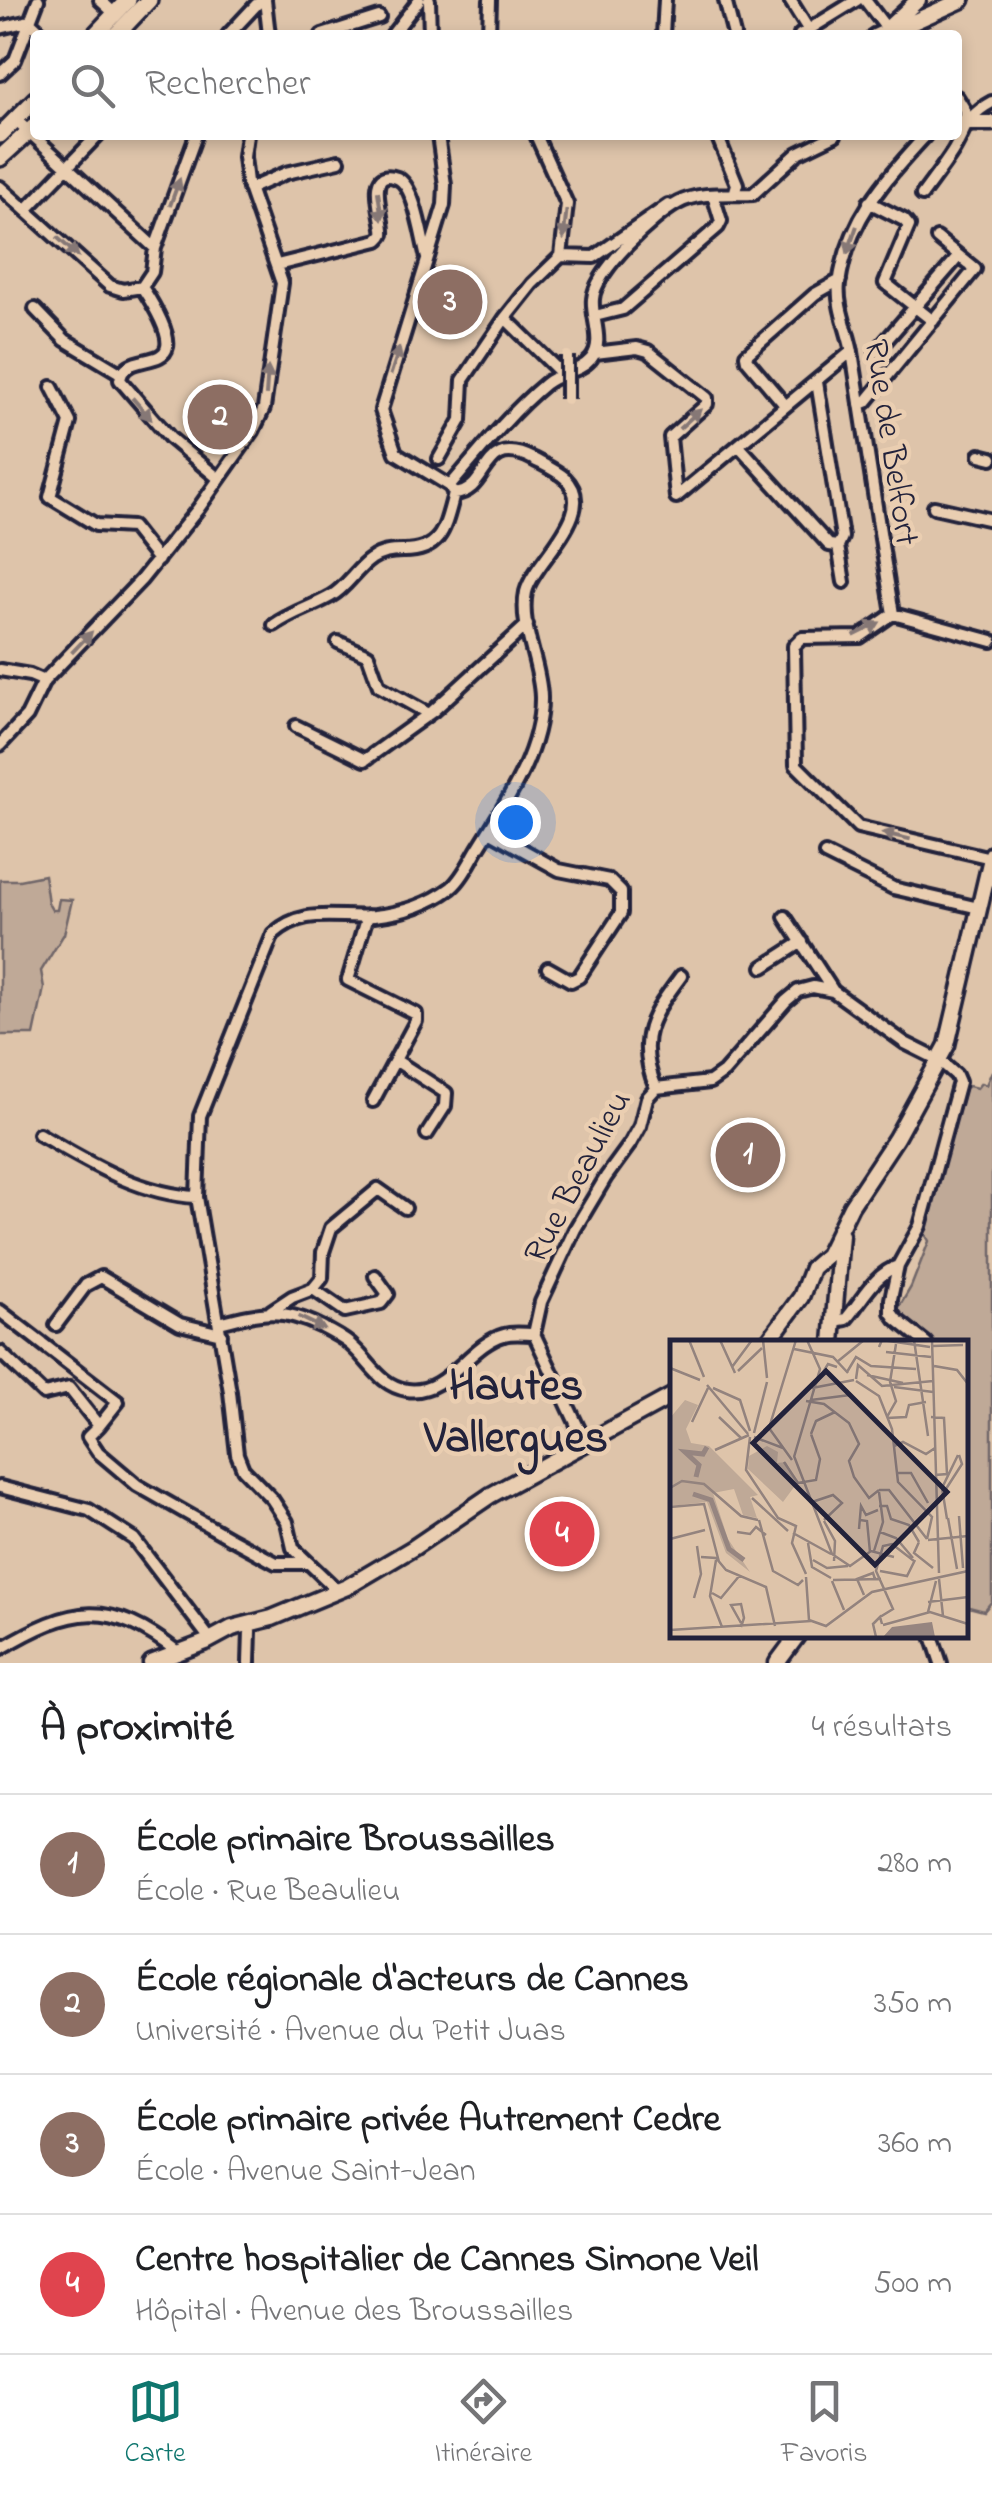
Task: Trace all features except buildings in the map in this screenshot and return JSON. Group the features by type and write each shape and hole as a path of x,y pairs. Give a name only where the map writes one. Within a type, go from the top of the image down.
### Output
{"main road":[{"path":"100,30 128,0"},
{"path":"121,30 149,0"},
{"path":"0,135 30,104"},
{"path":"0,158 30,131"}],"street":[{"path":"0,74 15,60 38,0"},
{"path":"100,0 115,14"},
{"path":"233,30 264,0"},
{"path":"264,0 268,30"},
{"path":"396,30 419,0"},
{"path":"429,0 430,30"},
{"path":"489,30 490,0"},
{"path":"663,30 665,0"},
{"path":"724,0 733,30"},
{"path":"790,0 803,30"},
{"path":"807,30 857,0"},
{"path":"865,0 880,30"},
{"path":"885,30 918,0"},
{"path":"915,29 962,0"},
{"path":"338,30 379,17"},
{"path":"0,28 29,22"},
{"path":"29,22 38,30"},
{"path":"962,122 992,102"},
{"path":"14,118 30,128"},
{"path":"962,123 992,123"},
{"path":"42,140 155,248"},
{"path":"26,210 93,140"},
{"path":"142,288 152,272 155,248 194,140"},
{"path":"0,745 26,716 44,682 158,560 254,431 264,408 282,283 249,189 244,157 246,140"},
{"path":"338,1590 293,1548 287,1522 236,1454 220,1328 196,1197 200,1116 273,934 288,920 306,916 367,916 415,909 455,886 533,744 542,700 527,625 526,595 572,516 575,496 568,480 514,450 494,458 466,490 452,490 397,454 381,410 444,206 439,140"},
{"path":"439,459 461,420 463,380 505,318 561,256 567,204 538,140"},
{"path":"719,140 738,184 734,191"},
{"path":"561,256 594,258 670,203 734,191 753,194 798,152 824,140"},
{"path":"786,405 746,360 746,355 815,294 840,280 853,234 869,202 922,140"},
{"path":"922,194 953,151 956,140"},
{"path":"249,189 286,173 339,161"},
{"path":"277,266 378,240 383,229 377,189 382,180 392,176 410,189 427,259"},
{"path":"0,187 110,286 122,290 142,288"},
{"path":"595,316 624,310 718,227 721,221 713,195"},
{"path":"595,353 592,304 599,279 640,234 678,202"},
{"path":"869,202 912,223 885,283 933,321"},
{"path":"860,404 866,402 974,269 936,238"},
{"path":"876,352 959,256"},
{"name":"Rue de Belfort","path":"840,280 838,295 852,351 893,614"},
{"path":"120,373 134,364 152,361 165,351 170,338 142,288"},
{"path":"35,308 57,334 120,373 123,386 151,418 219,479"},
{"path":"505,318 561,373"},
{"path":"274,625 344,587 369,560 380,554 417,552 429,547 439,537 452,490 510,418 546,382 577,370 595,353 637,348 648,351 707,398 707,404 670,437 676,497 852,351"},
{"path":"567,356 567,399"},
{"path":"817,382 842,537 838,546 844,582"},
{"path":"52,387 70,422 50,497 96,525 132,527 158,560"},
{"path":"739,446 828,545 838,546"},
{"path":"934,507 992,520"},
{"path":"769,1340 801,1297 827,1280 832,1262 822,1260 947,1045 992,856 858,827 796,765 794,646 797,640 860,637 893,614 986,639"},
{"path":"296,726 365,760 429,714 527,625"},
{"path":"338,642 368,655 379,686 429,714"},
{"path":"0,670 44,682"},
{"path":"488,831 559,870 609,880 621,892 620,913 579,977 571,981 548,968"},
{"path":"825,854 893,888 979,908"},
{"path":"367,916 348,980 416,1014 372,1101"},
{"path":"786,917 834,991 904,1043 939,1060 956,1075 958,1090 920,1226 898,1266 892,1312 922,1340"},
{"path":"763,967 802,942"},
{"path":"656,1088 645,1044 651,1020 680,976"},
{"name":"Rue Beaulieu","path":"534,1334 542,1302 575,1230 640,1126 646,1098 656,1088 710,1082 724,1072 798,991 834,991"},
{"path":"395,1060 446,1093 445,1106 427,1134"},
{"path":"39,1134 111,1176 179,1196 196,1197"},
{"path":"56,1324 86,1285 101,1278 180,1324 220,1328 271,1311 292,1297 313,1290 322,1278 323,1252 330,1228 378,1189 405,1208"},
{"path":"832,1340 835,1316 827,1280 842,1224"},
{"path":"835,1316 846,1319 876,1280 898,1266"},
{"path":"313,1290 345,1312 381,1302 388,1294 375,1276"},
{"path":"0,1311 118,1402 88,1437 98,1452 137,1485 276,1564 306,1563"},
{"path":"271,1311 294,1314 352,1345 392,1386 408,1390 422,1390 440,1381 493,1339 508,1333 534,1334 585,1442"},
{"path":"908,1328 909,1340"},
{"path":"0,1352 44,1394 69,1388 99,1426"},
{"path":"151,1663 176,1657 246,1623 272,1618 338,1590 396,1559 491,1495 670,1397"},
{"path":"0,1486 90,1510 134,1539 210,1639"},
{"path":"0,1649 44,1623 74,1615 118,1617 142,1625 176,1657"},
{"path":"246,1623 250,1631 249,1663"},
{"path":"777,1663 796,1638"},
{"path":"933,1638 941,1663"}],"shaded area":[{"path":"44,875 52,910 57,910 59,899 72,900 64,934 41,971 44,988 34,1035 0,1035 0,880"},
{"path":"992,1071 992,1601 984,1611 967,1607 967,1340 931,1340 895,1314 911,1287 929,1241 925,1234 965,1088 986,1085"}],"place":[{"name":"École primaire privée Autrement Cedre","path":"450,302"},
{"name":"École régionale d'acteurs de Cannes","path":"220,417"},
{"name":"École primaire Broussailles","path":"748,1155"},
{"name":"Centre hospitalier de Cannes Simone Veil","path":"562,1534"}],"district":[{"name":"Hautes Vallergues","path":"516,1409"}]}
